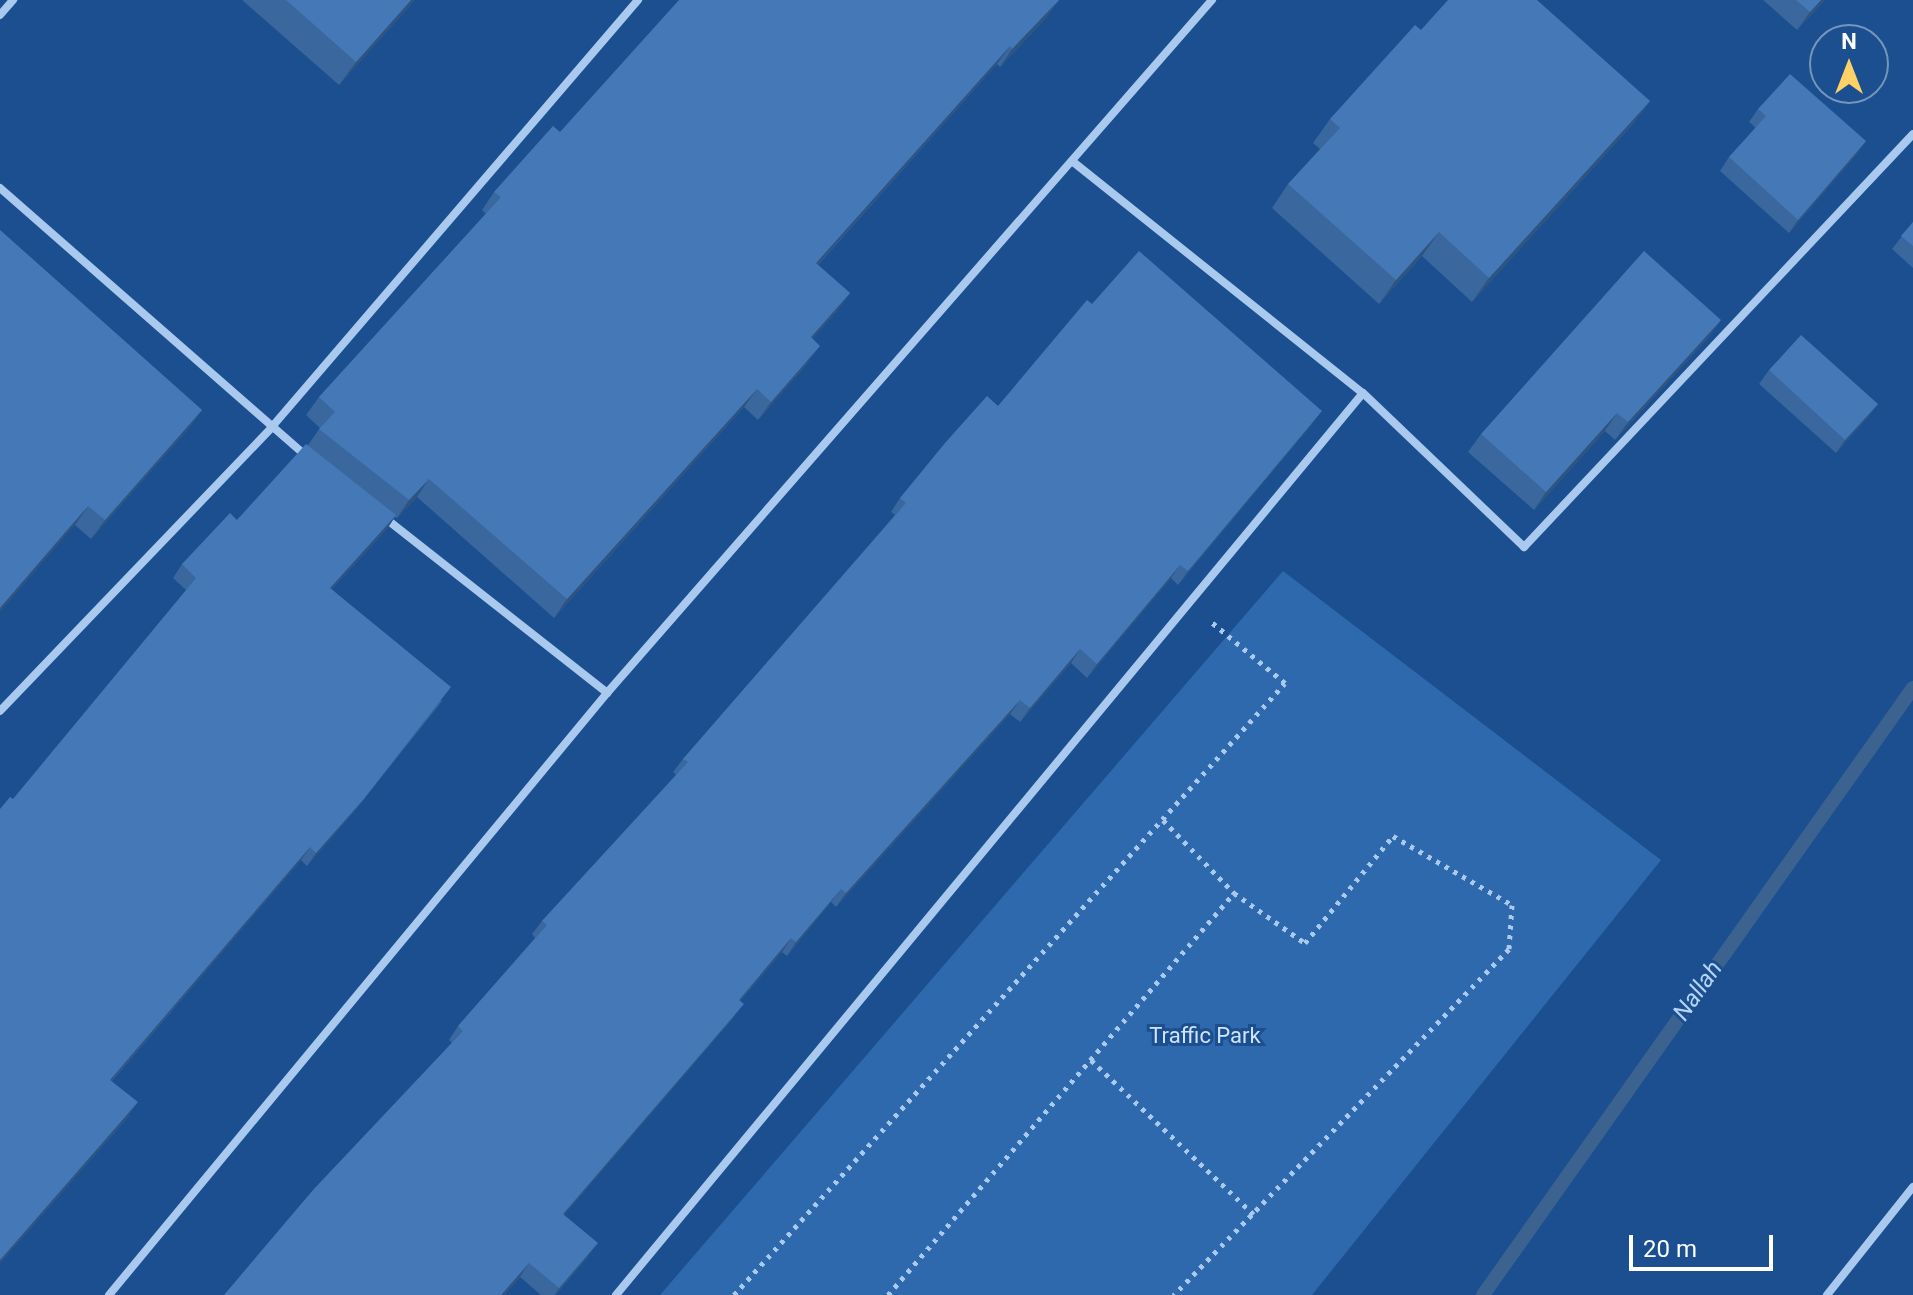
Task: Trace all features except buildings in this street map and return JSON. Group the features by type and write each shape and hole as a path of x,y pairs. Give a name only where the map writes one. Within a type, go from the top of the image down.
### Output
{"street":[{"path":"0,15 13,0"},
{"path":"0,711 271,428 638,0"},
{"path":"109,1295 607,693 1212,0"},
{"path":"1072,161 1363,393 1524,547 1913,134"},
{"path":"0,188 271,428 321,468"},
{"path":"616,1295 1363,393"},
{"path":"371,507 607,693"},
{"path":"1827,1295 1913,1187"}],"path":[{"path":"734,1295 1285,683 1189,604"},
{"path":"1163,820 1234,893 1305,943 1393,836 1512,905 1509,949 1174,1295"},
{"path":"888,1295 1234,893"},
{"path":"1091,1060 1253,1214"}],"green space":[{"name":"Traffic Park","path":"1283,571 1661,860 1312,1295 660,1295"}],"waterway":[{"name":"Nallah","path":"1483,1295 1913,688"}]}
